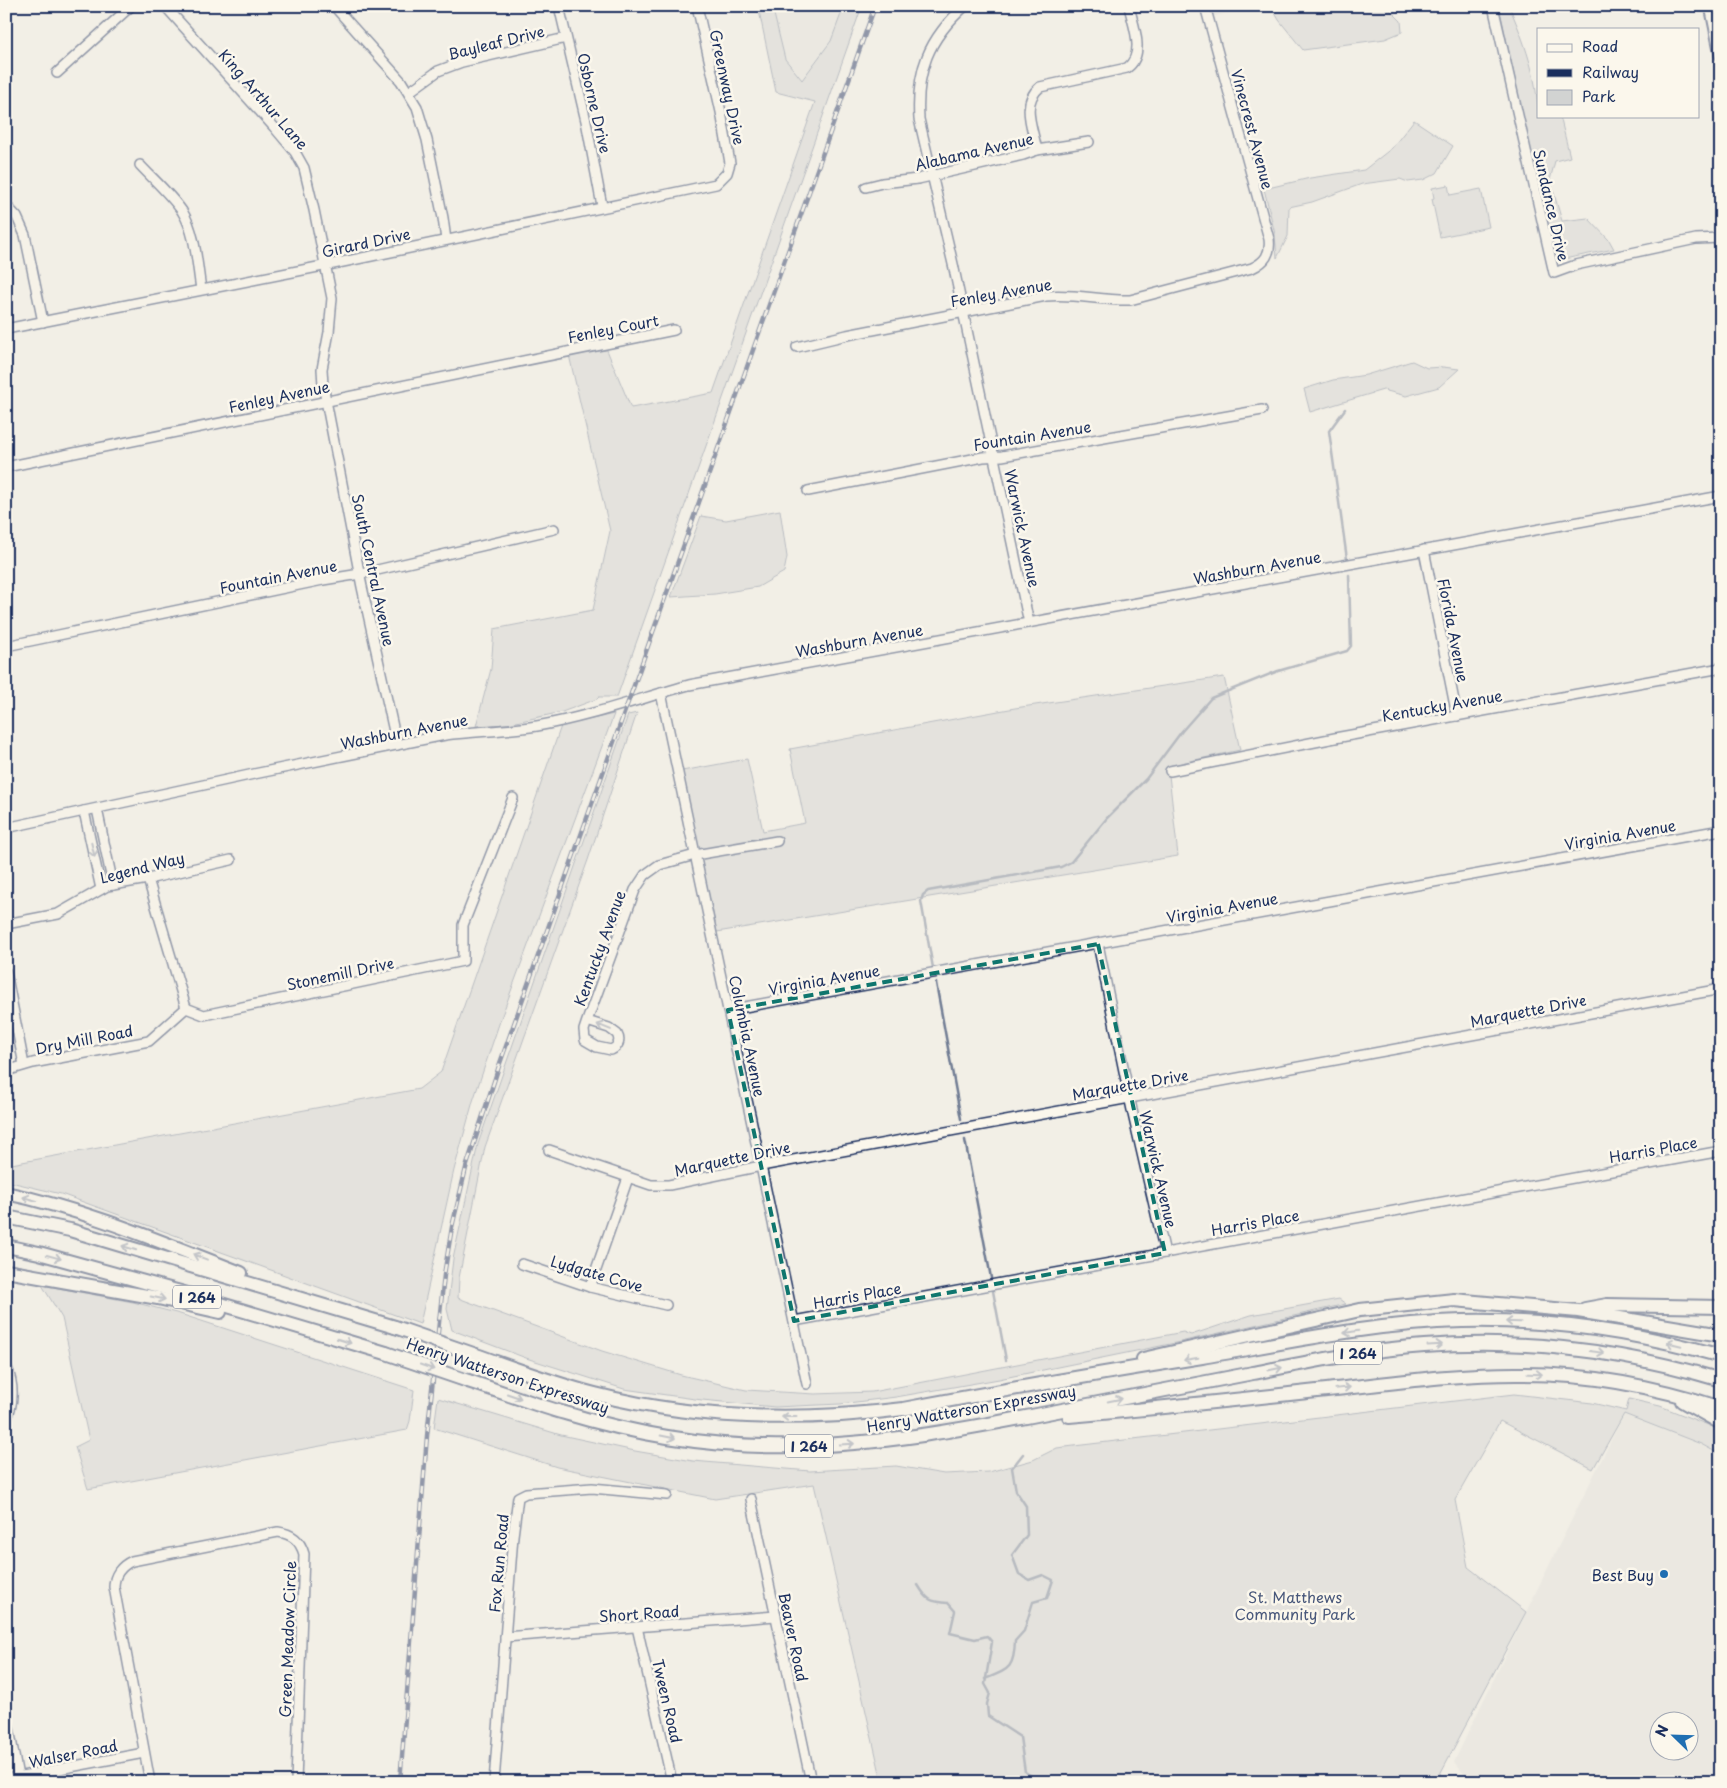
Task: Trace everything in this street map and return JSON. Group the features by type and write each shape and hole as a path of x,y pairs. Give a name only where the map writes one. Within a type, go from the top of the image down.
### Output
{"highway":[{"path":"6,1193 115,1224 327,1307"},
{"name":"Henry Watterson Expressway","path":"6,1217 70,1230 395,1327 571,1388 624,1401 694,1413 794,1417 849,1415 903,1408 1351,1332 1461,1321 1574,1326 1669,1342 1721,1356"},
{"name":"Henry Watterson Expressway","path":"6,1246 39,1253 164,1287 386,1353 564,1413 600,1423 678,1439 720,1444 787,1447 864,1443 998,1423 1330,1358 1424,1346 1473,1343 1522,1344 1570,1348 1643,1359 1721,1380"},
{"path":"6,1270 158,1298 321,1334"},
{"path":"1011,1389 1313,1320 1395,1305 1454,1300 1578,1310 1721,1335"},
{"path":"1578,1310 1607,1305 1721,1307"},
{"path":"998,1423 1488,1374 1573,1376 1617,1382 1669,1393 1721,1408"},
{"path":"1669,1393 1721,1424"}],"main road":[{"path":"1710,6 1721,55"}],"street":[{"path":"57,73 132,6"},
{"name":"King Arthur Lane","path":"165,6 295,152 304,168 332,298 329,332 322,369 322,386 326,400"},
{"path":"334,6 402,81 417,107 425,132 446,240"},
{"name":"Osborne Drive","path":"559,6 586,121 602,206"},
{"name":"Greenway Drive","path":"697,6 721,112 730,163 727,173"},
{"name":"Warwick Avenue","path":"965,6 945,25 930,48 920,75 919,119 1029,624"},
{"path":"1037,150 1028,110 1035,91 1040,87 1127,68 1135,61 1137,46 1129,6"},
{"name":"Vinecrest Avenue","path":"1205,6 1269,239 1270,247 1266,258"},
{"name":"Sundance Drive","path":"1493,6 1554,273 1576,265 1696,239 1721,238"},
{"name":"Bayleaf Drive","path":"409,92 438,71 462,62 566,38"},
{"name":"Alabama Avenue","path":"866,187 882,183 918,179 1023,155 1037,150 1089,142"},
{"path":"140,165 182,211 196,255 202,289"},
{"name":"Girard Drive","path":"6,330 202,289 325,266 602,206 642,200 708,186 716,184 727,173"},
{"path":"6,205 17,217 25,235 43,322"},
{"name":"Fenley Avenue","path":"797,347 847,335 1057,295 1130,300 1252,268 1261,264 1266,258"},
{"name":"Fenley Court","path":"557,353 674,330"},
{"name":"Fenley Avenue","path":"6,467 557,353"},
{"name":"South Central Avenue","path":"326,400 360,574 397,745"},
{"name":"Fountain Avenue","path":"808,491 983,457 994,457 1262,410"},
{"name":"Washburn Avenue","path":"6,828 445,735 544,725 689,685 1721,496"},
{"name":"Fountain Avenue","path":"6,646 360,574 554,529"},
{"name":"Florida Avenue","path":"1424,550 1457,716"},
{"name":"Kentucky Avenue","path":"1170,771 1721,668"},
{"name":"Columbia Avenue","path":"661,693 807,1384"},
{"name":"Stonemill Drive","path":"186,1008 204,1015 463,962 462,925 513,798"},
{"path":"98,808 113,885"},
{"path":"84,812 102,889"},
{"name":"Virginia Avenue","path":"728,1010 1721,830"},
{"name":"Kentucky Avenue","path":"587,1021 634,890 641,879 659,865 695,855 777,841"},
{"name":"Legend Way","path":"6,924 58,914 102,889 113,885 231,860"},
{"path":"148,879 186,1008"},
{"name":"Warwick Avenue","path":"1098,944 1165,1253"},
{"path":"6,972 24,1065"},
{"name":"Marquette Drive","path":"549,1150 651,1185 668,1185 1130,1097 1721,989"},
{"name":"Dry Mill Road","path":"6,1071 24,1065 149,1041 186,1008"},
{"name":"Harris Place","path":"794,1321 1721,1151"},
{"path":"590,1287 628,1178"},
{"name":"Lydgate Cove","path":"522,1264 590,1287 666,1305"},
{"path":"6,1365 11,1377 13,1394 11,1410 6,1420"},
{"name":"Fox Run Road","path":"494,1782 514,1527 517,1500 520,1495 592,1488 667,1495"},
{"name":"Beaver Road","path":"750,1498 811,1782"},
{"name":"Green Meadow Circle","path":"150,1782 114,1587 118,1572 124,1565 132,1561 278,1532 285,1533 297,1541 304,1554 296,1782"},
{"name":"Short Road","path":"506,1637 776,1616"},
{"name":"Tween Road","path":"637,1627 672,1782"},
{"path":"6,1712 18,1779"},
{"name":"Walser Road","path":"6,1779 18,1779 144,1753"}],"highlighted area":[{"path":"1098,944 1165,1253 794,1321 728,1010"}],"shaded area":[{"path":"772,6 844,6 831,41 802,80 785,59"},
{"path":"1209,6 1254,6 1212,17"},
{"path":"1624,1414 1701,1444 1721,1455 1721,1782 1471,1782 1454,1762"}],"green space":[{"path":"758,6 772,6 785,59 802,80 831,41 844,6 862,6 617,697 599,697 562,712 507,724 476,726 491,669 494,629 593,610 610,531 569,355 607,350 631,408 713,393 815,102 776,92"},
{"path":"1271,6 1386,6 1401,21 1402,32 1385,39 1303,50 1279,20"},
{"path":"1499,6 1509,6 1525,46 1536,88 1537,118 1560,118 1570,157 1555,161 1550,180 1562,221 1588,218 1609,240 1614,249 1559,260 1553,254"},
{"path":"1414,120 1453,146 1437,173 1423,180 1408,182 1400,179 1362,184 1312,202 1289,207 1288,236 1277,258 1275,234 1264,189 1310,178 1364,170 1392,148"},
{"path":"1448,185 1450,195 1481,189 1489,227 1440,237 1432,199 1434,198 1432,188"},
{"path":"1412,361 1427,368 1459,369 1439,387 1406,396 1383,390 1310,412 1304,389 1333,380 1366,375"},
{"path":"780,510 787,557 784,572 758,587 715,594 671,597 701,516 726,520"},
{"path":"1224,677 1240,750 1168,766 1178,856 717,932 682,771 747,759 763,831 805,823 790,749 1015,708"},
{"path":"637,713 588,860 485,1147 459,1278 458,1298 602,1351 681,1375 746,1390 815,1394 872,1392 1183,1332 1191,1335 1251,1315 1339,1299 1346,1304 1180,1342 999,1379 896,1397 840,1404 775,1407 702,1400 624,1389 526,1358 452,1330 447,1309 453,1259 478,1144 628,715"},
{"path":"614,714 501,1018 473,1101 454,1170 420,1324 61,1194 6,1181 6,1165 419,1089 441,1072 561,726"},
{"path":"42,1285 133,1302 180,1314 414,1390 407,1430 88,1489 75,1447 89,1440 62,1318"},
{"name":"St. Matthews Community Park","path":"1514,1394 1592,1403 1626,1411 1629,1399 1660,1406 1721,1430 1721,1455 1701,1444 1624,1414 1593,1469 1500,1421 1455,1500 1468,1567 1526,1612 1440,1774 1443,1782 882,1782 814,1484 715,1499 557,1467 434,1428 438,1398 561,1435 693,1461 810,1471 896,1466 944,1474 989,1472 1033,1460 1057,1448"}],"waterway":[{"path":"1345,409 1329,431 1347,559"},
{"path":"933,968 921,901 923,895 928,891 1061,867 1071,862 1107,818 1146,779 1182,731 1211,698 1278,671 1347,651 1351,646 1349,575"},
{"path":"936,983 961,1119"},
{"path":"965,1140 991,1278"},
{"path":"993,1291 1006,1360"},
{"path":"985,1679 1009,1667 1013,1657 1015,1641 1024,1631 1033,1602 1047,1598 1053,1580 1043,1575 1029,1580 1019,1574 1012,1555 1027,1535 1026,1506 1016,1491 1012,1468 1023,1454"},
{"path":"918,1585 930,1599 948,1603 955,1611 950,1633 975,1639 987,1636 992,1642 985,1684 990,1693 987,1704 988,1716 1020,1737 1025,1772 1041,1782"}],"railway":[{"path":"400,1782 427,1436 444,1275 452,1227 466,1168 499,1066 875,6"}],"place":[{"name":"Best Buy","path":"1664,1574"}]}
